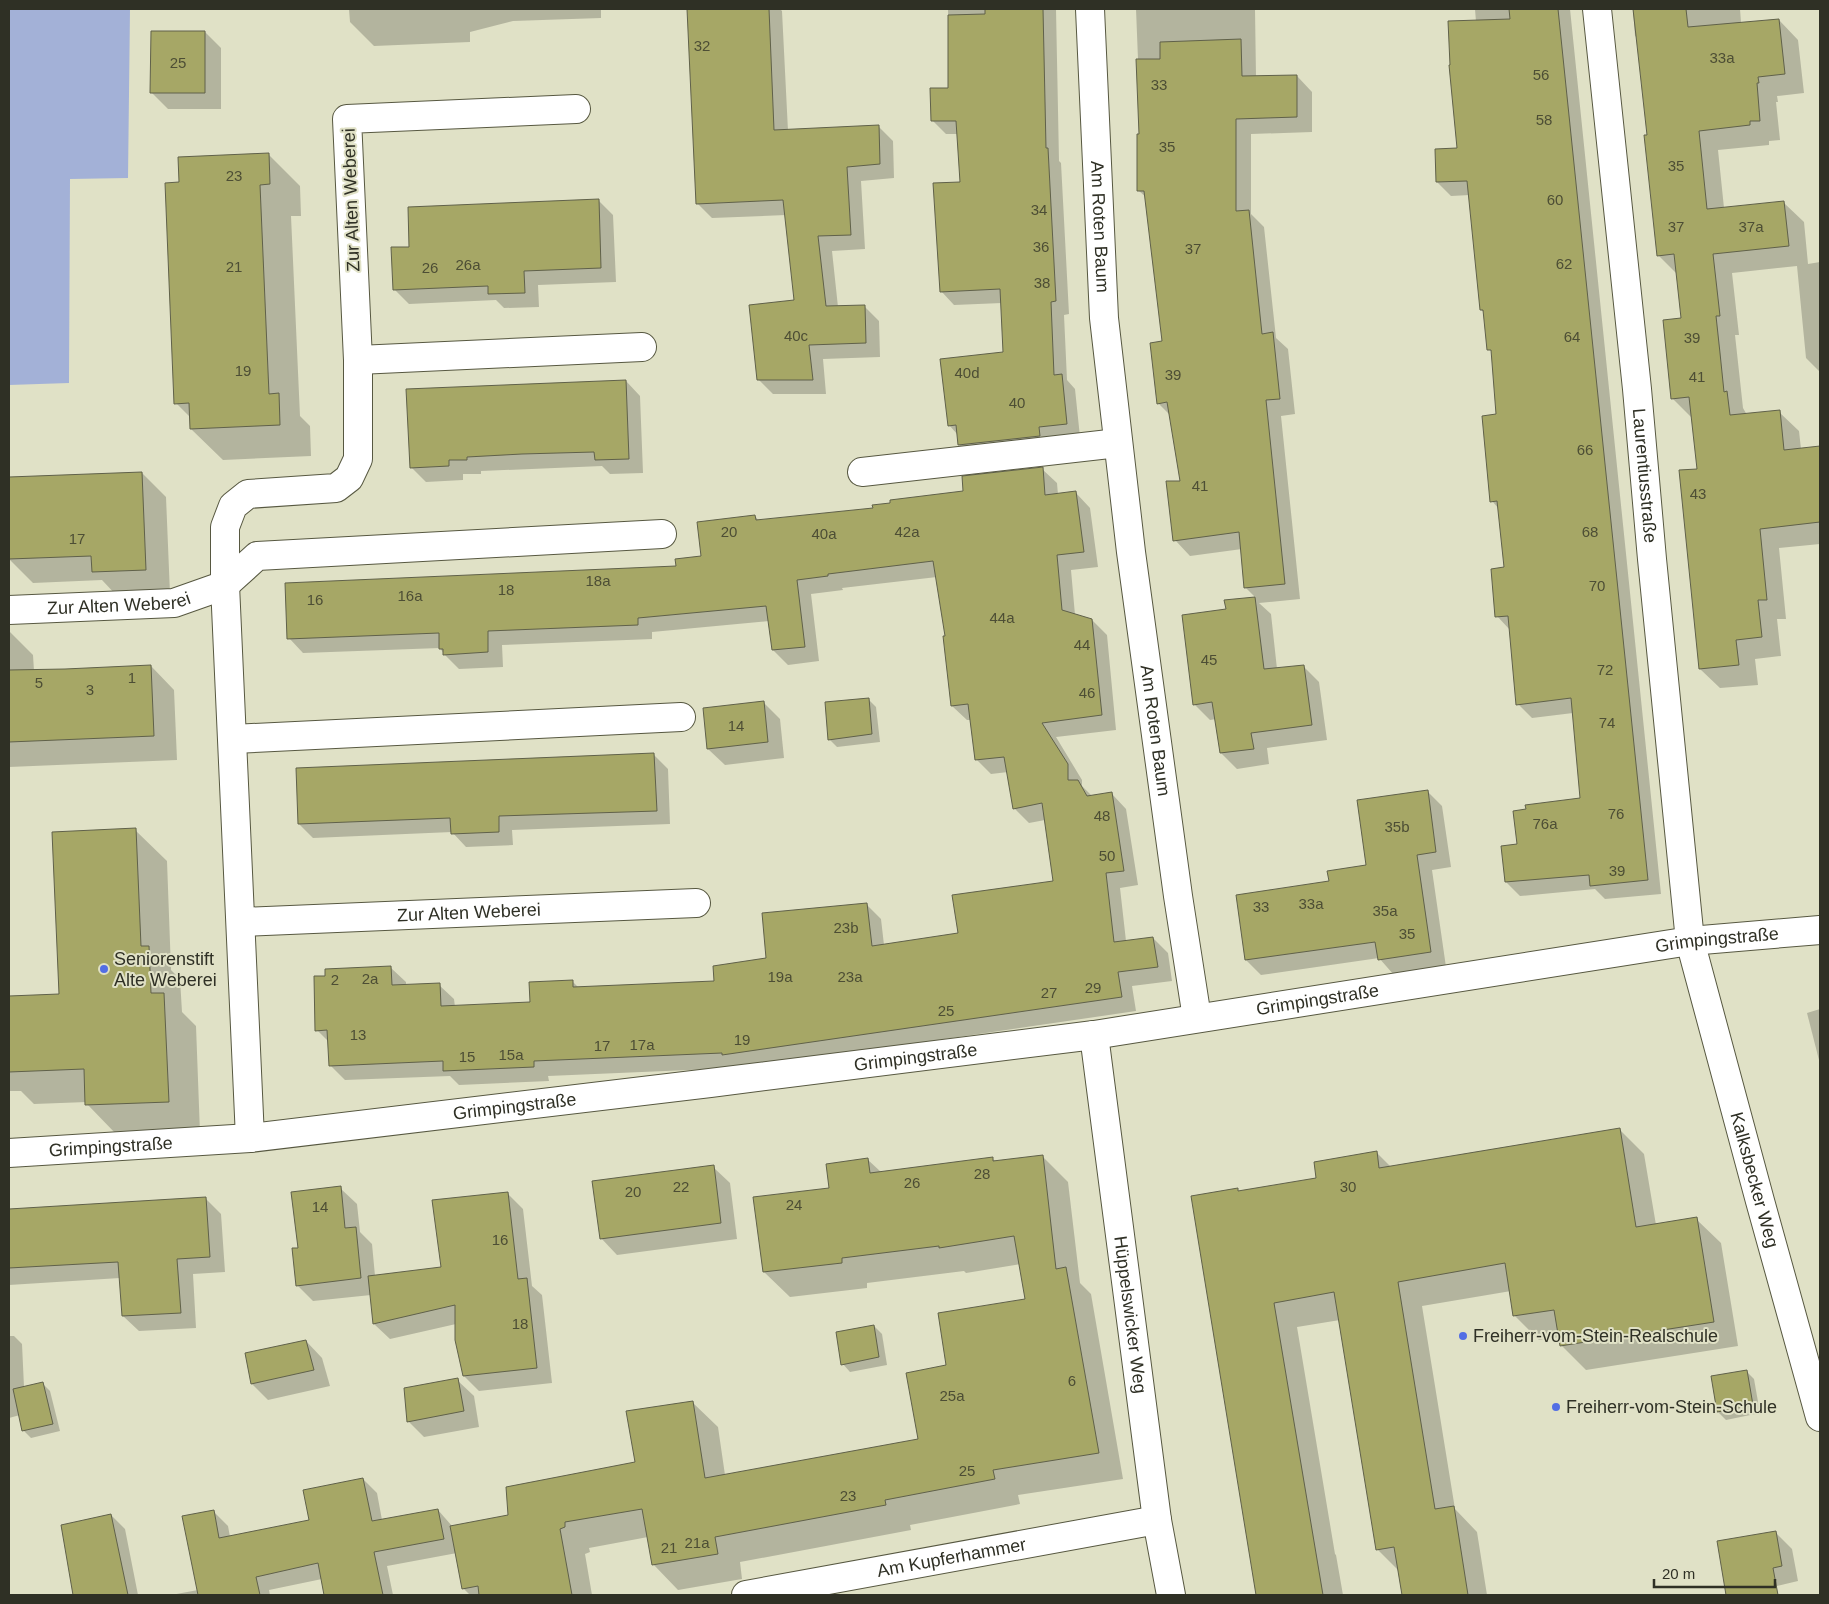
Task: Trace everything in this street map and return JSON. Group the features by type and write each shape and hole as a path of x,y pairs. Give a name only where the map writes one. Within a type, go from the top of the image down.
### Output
{"street":[{"name":"Am Roten Baum","path":"1090,9 1104,318 1131,552 1175,876 1197,1018"},
{"name":"Laurentiusstraße","path":"1596,9 1637,389 1690,941"},
{"name":"Zur Alten Weberei","path":"250,1138 225,527 233,506 248,494 336,488 349,478 358,459 358,360 347,119 576,108"},
{"path":"358,360 642,347"},
{"path":"862,472 1118,443"},
{"name":"Zur Alten Weberei","path":"9,610 174,603 226,586 257,556 662,534"},
{"path":"233,739 681,717"},
{"name":"Zur Alten Weberei","path":"240,922 696,903"},
{"name":"Grimpingstraße","path":"9,1153 250,1138 1094,1035 1690,941 1820,930"},
{"name":"Kalksbecker Weg","path":"1690,941 1820,1417"},
{"name":"Hüppelswicker Weg","path":"1094,1035 1157,1520 1171,1595"},
{"name":"Am Kupferhammer","path":"746,1595 1157,1520"}],"shaded area":[{"path":"9,9 130,9 128,178 70,179 69,383 9,385"}],"building":[{"path":"687,9 769,9 774,130 879,125 880,164 847,167 851,235 818,236 826,306 865,305 866,343 809,345 813,380 757,380 749,305 794,300 783,200 696,204"},
{"path":"985,9 1043,9 1046,148 1048,148 1056,301 1051,302 1054,375 1062,374 1067,424 1039,427 1040,436 958,445 956,425 948,426 940,359 1003,352 1000,289 940,292 933,183 960,182 956,121 931,121 930,88 948,88 948,15 985,14"},
{"path":"1509,9 1558,9 1648,880 1590,886 1589,875 1505,882 1501,846 1517,844 1513,811 1526,809 1525,805 1580,798 1571,698 1516,705 1508,616 1495,617 1491,569 1504,567 1497,501 1490,502 1482,416 1496,414 1491,350 1487,350 1483,310 1480,310 1467,181 1436,182 1435,149 1457,148 1449,65 1448,21 1510,19"},
{"path":"1633,9 1686,9 1688,27 1779,19 1785,74 1758,77 1760,121 1750,121 1750,125 1699,131 1707,209 1784,201 1789,246 1713,254 1720,316 1716,316 1724,392 1727,391 1730,415 1780,410 1784,450 1820,446 1820,522 1760,529 1767,600 1758,600 1762,637 1736,640 1739,665 1699,669 1679,470 1697,469 1689,397 1671,399 1663,320 1681,318 1674,254 1657,256 1644,135 1647,135"},
{"path":"151,31 205,31 205,93 150,93"},
{"path":"1241,39 1242,76 1297,75 1297,117 1236,119 1236,211 1249,210 1262,334 1273,332 1280,399 1266,400 1285,584 1244,588 1239,532 1173,541 1166,481 1180,481 1167,402 1157,404 1150,343 1162,341 1144,191 1137,191 1137,134 1139,134 1136,59 1160,59 1160,42"},
{"path":"269,153 270,184 260,185 269,394 279,393 280,425 190,429 189,403 174,404 165,183 179,182 178,157"},
{"path":"599,199 601,268 524,271 525,293 488,294 488,286 393,290 391,247 409,247 408,207"},
{"path":"626,380 629,459 595,460 594,452 522,454 467,457 467,460 449,460 449,466 410,468 406,389"},
{"path":"1043,467 1045,495 1076,491 1084,552 1057,555 1062,610 1092,619 1102,715 1042,723 1068,764 1068,780 1078,780 1087,796 1112,792 1124,871 1106,873 1114,942 1153,937 1158,967 1118,972 1122,997 722,1055 722,1053 534,1061 534,1067 443,1071 443,1061 329,1066 327,1030 315,1031 314,976 325,976 325,969 391,966 392,985 440,983 441,1006 530,1002 529,982 573,980 573,987 714,981 713,966 766,958 762,913 867,903 872,946 958,933 952,895 1053,881 1042,803 1013,809 1004,757 975,760 968,704 951,706 943,636 945,636 933,561 828,574 828,576 797,580 805,647 772,650 766,606 638,618 638,625 488,631 488,652 443,655 443,649 439,649 439,633 287,639 285,583 676,566 675,559 701,556 697,522 755,515 756,520 873,508 872,505 890,503 890,500 963,491 962,476"},
{"path":"142,472 146,570 92,572 91,556 9,559 9,477"},
{"path":"1255,597 1264,669 1304,665 1312,725 1251,733 1254,749 1220,753 1212,702 1193,705 1182,615 1226,609 1224,600"},
{"path":"151,665 154,736 9,742 9,670"},
{"path":"869,698 872,734 828,740 825,702"},
{"path":"764,701 768,742 707,749 703,708"},
{"path":"654,753 657,811 499,816 499,832 451,834 450,818 298,824 296,768"},
{"path":"1428,790 1436,852 1417,855 1431,952 1378,960 1375,942 1245,960 1236,895 1329,881 1327,871 1366,865 1357,800"},
{"name":"Seniorenstift Alte Weberei","path":"136,828 141,946 149,946 151,993 164,993 169,1102 85,1105 84,1069 9,1072 9,996 59,994 52,832"},
{"path":"1620,1128 1636,1227 1697,1217 1714,1322 1560,1346 1554,1310 1513,1316 1505,1263 1398,1282 1435,1509 1454,1506 1468,1595 1402,1595 1394,1547 1376,1550 1334,1292 1274,1303 1323,1595 1256,1595 1191,1196 1238,1188 1238,1191 1316,1178 1314,1162 1377,1151 1379,1168"},
{"path":"1043,1155 1056,1269 1066,1267 1099,1453 993,1470 995,1479 885,1500 886,1505 715,1537 718,1554 652,1565 642,1509 565,1522 565,1527 560,1529 572,1595 479,1595 478,1586 462,1589 450,1526 508,1515 506,1487 635,1462 626,1411 693,1401 705,1478 918,1439 906,1373 946,1365 938,1313 1025,1299 1014,1236 939,1248 939,1246 842,1258 842,1263 763,1272 753,1197 829,1188 826,1164 868,1158 870,1173 993,1157 993,1161"},
{"path":"714,1165 721,1223 600,1239 592,1181"},
{"path":"341,1186 345,1228 356,1227 361,1278 296,1286 292,1248 298,1248 291,1192"},
{"path":"508,1192 518,1279 527,1278 537,1368 463,1376 455,1340 455,1305 373,1324 368,1276 441,1267 432,1200"},
{"path":"206,1197 210,1257 177,1259 181,1313 122,1316 118,1262 9,1268 9,1209"},
{"path":"874,1325 879,1357 841,1365 836,1332"},
{"path":"306,1340 314,1370 251,1384 245,1353"},
{"path":"1747,1370 1753,1405 1717,1412 1711,1376"},
{"path":"458,1378 464,1411 407,1422 404,1388"},
{"path":"43,1382 53,1424 22,1431 13,1389"},
{"path":"363,1478 372,1521 438,1509 444,1539 374,1552 383,1595 324,1595 318,1563 256,1577 260,1595 198,1595 182,1516 214,1510 219,1538 309,1520 303,1490"},
{"path":"111,1514 128,1595 73,1595 61,1525"},
{"path":"1776,1531 1782,1566 1773,1568 1778,1595 1726,1595 1717,1541"}],"place":[{"name":"Seniorenstift Alte Weberei","path":"104,969"},
{"name":"Freiherr-vom-Stein-Realschule","path":"1463,1336"},
{"name":"Freiherr-vom-Stein-Schule","path":"1556,1407"}]}
